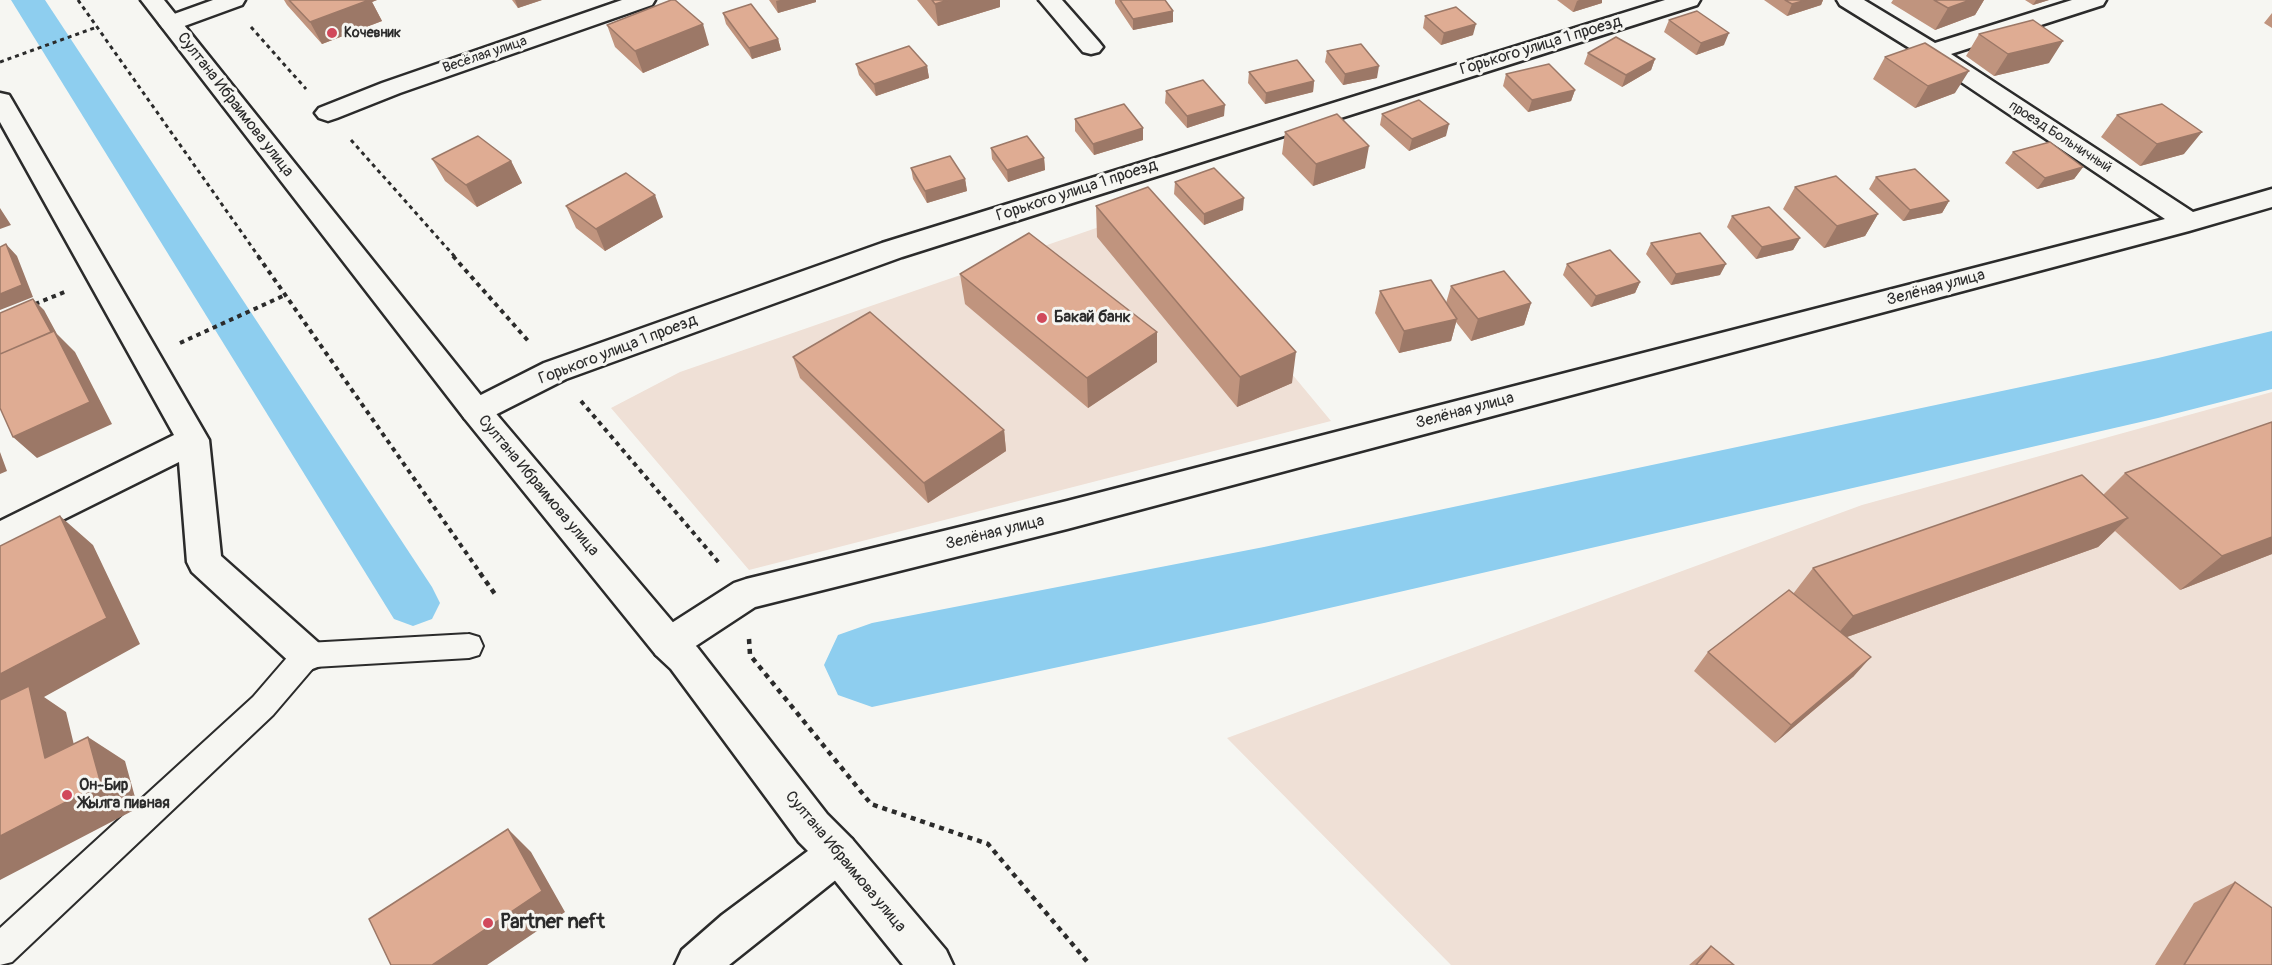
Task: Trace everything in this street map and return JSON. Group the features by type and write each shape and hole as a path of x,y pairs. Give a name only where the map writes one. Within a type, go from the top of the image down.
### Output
{"street":[{"name":"Султана Ибраимова улица","path":"152,0 476,411 676,650 825,840 931,965"},
{"name":"Весёлая улица","path":"328,113 391,88 644,0"},
{"path":"1050,0 1091,47"},
{"name":"Горького улица 1 проезд","path":"476,411 555,371 891,250 1689,0"},
{"name":"проезд Больничный","path":"1848,0 1932,52 2189,222"},
{"path":"1932,52 2095,0"},
{"path":"171,23 231,1"},
{"path":"0,100 193,440 204,562 307,655"},
{"name":"Зелёная улица","path":"676,650 747,594 1068,514 2189,222 2272,198"},
{"path":"0,537 193,440"},
{"path":"697,965 737,930 825,840"}],"lane":[{"path":"7,965 0,950 262,706 307,655 469,646"}],"path":[{"path":"78,0 283,296 497,597"},
{"path":"231,1 747,594 750,655 871,804 988,844 1090,965"},
{"path":"0,62 97,27"},
{"path":"30,306 100,277"},
{"path":"172,346 283,296"}],"shaded area":[{"path":"1154,208 1331,421 749,570 611,408 680,372"},
{"path":"2272,392 2272,965 1451,965 1227,738 1862,505"}],"building":[{"path":"289,0 369,0 310,22"},
{"path":"675,0 703,24 635,51 607,25"},
{"path":"932,0 948,0 935,4"},
{"path":"1120,0 1165,0 1173,11 1133,19"},
{"path":"1785,0 1806,0 1792,4"},
{"path":"1934,0 1970,0 1948,8"},
{"path":"751,4 778,39 749,48 723,13"},
{"path":"1456,7 1476,24 1444,33 1425,16"},
{"path":"1697,11 1729,33 1701,43 1669,20"},
{"path":"2033,20 2063,41 2008,54 1979,34"},
{"path":"1616,37 1655,59 1626,75 1588,53"},
{"path":"1925,43 1969,71 1928,86 1885,57"},
{"path":"1361,44 1379,66 1345,74 1327,51"},
{"path":"909,46 927,66 874,84 856,64"},
{"path":"1297,60 1314,81 1266,93 1249,72"},
{"path":"1549,64 1575,90 1532,100 1506,74"},
{"path":"1203,80 1225,105 1187,116 1166,91"},
{"path":"1419,100 1449,124 1412,139 1382,114"},
{"path":"1124,104 1143,128 1093,144 1075,119"},
{"path":"2162,104 2202,132 2157,144 2117,115"},
{"path":"1337,114 1369,146 1316,164 1285,132"},
{"path":"478,136 511,161 466,185 432,159"},
{"path":"1027,136 1044,158 1007,170 991,148"},
{"path":"2050,142 2083,167 2045,178 2013,152"},
{"path":"950,156 965,179 925,191 911,168"},
{"path":"1214,168 1244,198 1204,214 1175,182"},
{"path":"1915,169 1949,201 1910,210 1876,177"},
{"path":"626,173 655,195 596,229 566,206"},
{"path":"1836,176 1878,214 1837,226 1795,187"},
{"path":"1148,187 1296,352 1240,377 1096,206"},
{"path":"1769,207 1800,238 1762,247 1732,216"},
{"path":"1029,233 1157,332 1087,378 960,274"},
{"path":"1700,233 1726,264 1676,274 1651,243"},
{"path":"6,244 22,285 0,294 0,247"},
{"path":"1610,250 1640,282 1596,296 1567,264"},
{"path":"1504,271 1531,303 1478,319 1451,286"},
{"path":"1431,280 1457,319 1404,331 1380,291"},
{"path":"33,299 51,332 0,354 0,313"},
{"path":"870,312 1004,430 924,483 793,357"},
{"path":"54,331 90,402 13,437 0,408 0,354"},
{"path":"2272,422 2272,537 2222,556 2125,473"},
{"path":"2082,475 2128,518 1853,616 1813,568"},
{"path":"60,516 107,618 0,674 0,546"},
{"path":"1789,590 1871,657 1791,725 1708,652"},
{"path":"29,686 45,758 88,737 101,784 0,836 0,700"},
{"path":"508,829 542,891 432,965 391,965 369,919"},
{"path":"2235,882 2272,908 2272,965 2184,965"},
{"path":"1711,946 1734,965 1696,965"}],"waterway":[{"path":"28,0 413,603"},
{"path":"872,665 1264,585 2158,388 2272,360"}],"place":[{"name":"Кочевник","path":"332,33"},
{"name":"Бакай банк","path":"1042,318"},
{"name":"Он-Бир Жылга пивная","path":"67,795"},
{"name":"Partner neft","path":"488,923"}]}
